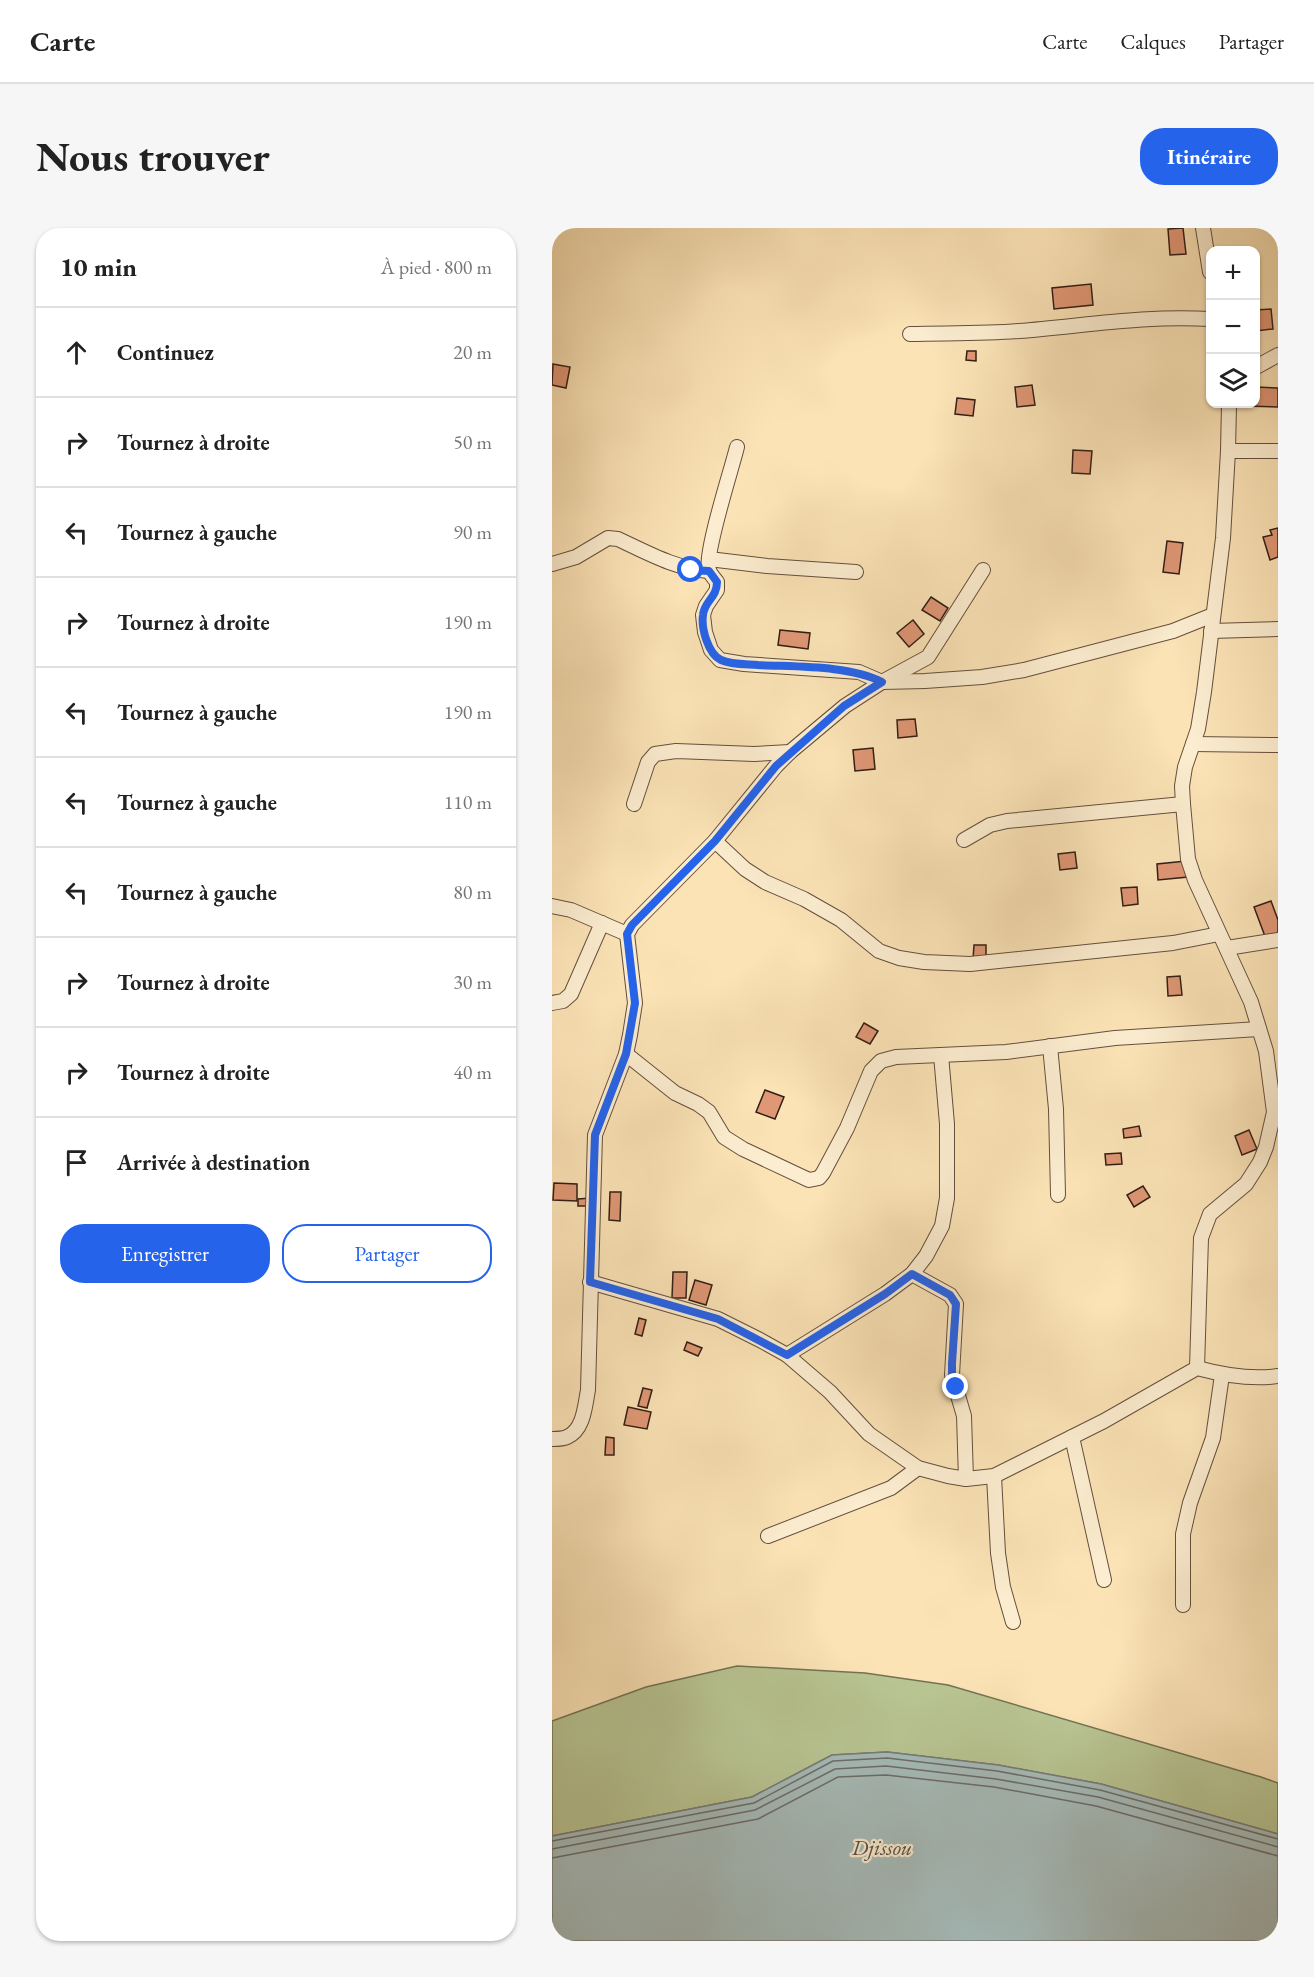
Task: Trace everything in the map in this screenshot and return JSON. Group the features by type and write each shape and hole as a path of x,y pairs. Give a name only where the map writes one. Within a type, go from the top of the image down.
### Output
{"street":[{"path":"1203,228 1206,247"},
{"path":"910,334 1018,331 1181,317 1206,319"},
{"path":"1260,365 1278,355"},
{"path":"1197,1368 1201,1238 1210,1214 1246,1184 1260,1162 1274,1112 1275,1088 1251,1002 1191,870 1183,804 1182,786 1185,767 1198,729 1204,692 1223,538 1229,408"},
{"path":"737,447 711,542 709,565 717,582 717,590 703,615 705,632 711,650 720,660 744,664 860,672 882,682 982,677 1057,663 1173,631 1213,615"},
{"path":"1228,451 1278,451"},
{"path":"552,564 576,557 608,538 618,539 674,565 691,570 709,565 856,572"},
{"path":"552,1439 567,1437 577,1430 588,1390 595,1135 626,1054 635,1003 627,934 632,925 715,841 790,752 844,706 928,657 983,570"},
{"path":"1211,631 1278,629"},
{"path":"1193,744 1278,745"},
{"path":"634,804 648,762 655,754 676,751 754,754 790,752"},
{"path":"964,840 990,825 1007,821 1183,804"},
{"path":"715,841 758,878 804,899 841,920 879,951 899,958 924,962 970,964 1173,943 1219,934"},
{"path":"552,906 572,910 627,934"},
{"path":"552,1003 563,1001 571,994 602,923"},
{"path":"1227,948 1278,940"},
{"path":"626,1054 675,1093 709,1112 724,1137 743,1149 809,1180 819,1178 847,1128 871,1071 881,1061 896,1057 1006,1052 1115,1038 1259,1029"},
{"path":"1050,1046 1056,1109 1058,1195"},
{"path":"787,1355 885,1294 912,1274 926,1256 942,1226 947,1197 947,1124 941,1055"},
{"path":"912,1274 950,1295 956,1304 952,1375 964,1416 966,1479"},
{"path":"590,1282 718,1319 787,1355 830,1392 869,1434 918,1468 966,1479 994,1476 1072,1437 1197,1368 1222,1375 1278,1376"},
{"path":"1183,1605 1184,1534 1190,1503 1213,1438 1222,1375"},
{"path":"1072,1437 1104,1580"},
{"path":"768,1536 891,1488 918,1468"},
{"path":"994,1476 1000,1564 1003,1587 1013,1622"}],"green space":[{"path":"737,1666 865,1673 948,1685 1261,1777 1278,1783 1278,1834 1101,1784 998,1765 887,1752 832,1755 752,1797 552,1836 552,1721 646,1687"}],"water":[{"name":"Djissou","path":"887,1752 998,1765 1101,1784 1278,1834 1278,1941 552,1941 552,1836 752,1797 832,1755"}],"building":[{"path":"1183,228 1186,254 1170,255 1168,229"},
{"path":"1091,284 1093,305 1054,309 1052,288"},
{"path":"1271,309 1273,329 1260,331 1260,310"},
{"path":"967,351 976,351 976,361 966,360"},
{"path":"553,364 570,367 566,388 552,385"},
{"path":"1032,385 1035,405 1017,407 1015,387"},
{"path":"1260,387 1278,388 1278,407 1260,406"},
{"path":"957,398 975,400 973,416 955,414"},
{"path":"1073,450 1092,451 1090,474 1072,473"},
{"path":"1278,528 1278,557 1270,560 1263,537 1272,535 1270,530"},
{"path":"1167,541 1183,543 1179,574 1163,572"},
{"path":"931,597 948,608 940,621 922,610"},
{"path":"913,620 924,634 909,647 897,633"},
{"path":"780,630 810,633 808,649 778,645"},
{"path":"915,719 917,736 898,738 897,720"},
{"path":"873,748 875,769 855,771 853,750"},
{"path":"1075,852 1077,868 1060,870 1058,854"},
{"path":"1186,861 1188,877 1158,880 1157,864"},
{"path":"1137,887 1138,904 1123,906 1121,888"},
{"path":"1271,901 1278,920 1278,934 1266,939 1254,907"},
{"path":"974,945 986,945 986,959 973,959"},
{"path":"1180,976 1182,995 1168,996 1167,977"},
{"path":"864,1023 878,1031 870,1044 856,1037"},
{"path":"765,1090 784,1097 775,1119 756,1112"},
{"path":"1139,1126 1141,1136 1124,1138 1123,1129"},
{"path":"1249,1130 1257,1149 1242,1155 1235,1136"},
{"path":"1121,1153 1122,1164 1106,1165 1105,1154"},
{"path":"554,1183 577,1184 577,1201 553,1200"},
{"path":"1143,1186 1150,1197 1134,1207 1127,1195"},
{"path":"610,1192 621,1192 620,1221 609,1220"},
{"path":"591,1198 591,1206 578,1206 578,1199"},
{"path":"673,1272 687,1272 686,1298 672,1298"},
{"path":"695,1280 712,1285 706,1305 689,1300"},
{"path":"639,1318 646,1320 642,1336 635,1334"},
{"path":"687,1342 702,1348 698,1356 684,1350"},
{"path":"643,1388 652,1390 647,1408 638,1406"},
{"path":"628,1407 651,1412 647,1429 624,1425"},
{"path":"606,1437 614,1438 614,1455 605,1455"}],"route":[{"path":"691,570 709,571 717,582 717,590 703,615 705,632 711,650 720,660 744,664 860,672 882,682 844,706 790,752 715,841 632,925 627,934 635,1003 626,1054 595,1135 590,1282 718,1319 787,1355 885,1294 912,1274 950,1295 956,1304 952,1363 952,1375 956,1387"}]}
